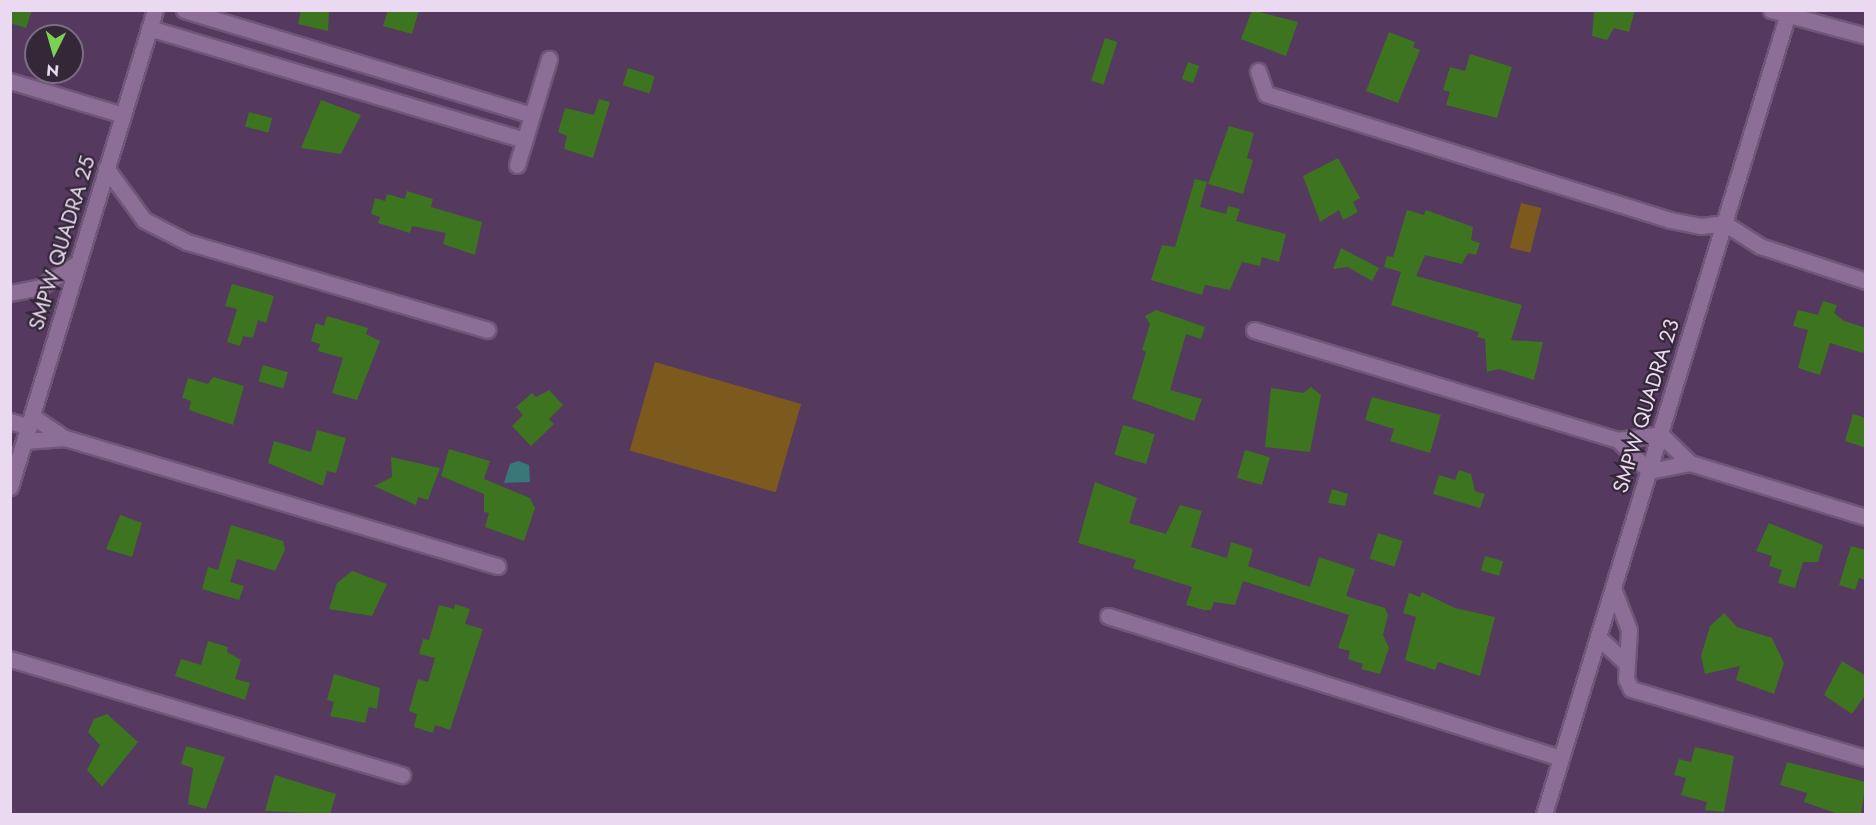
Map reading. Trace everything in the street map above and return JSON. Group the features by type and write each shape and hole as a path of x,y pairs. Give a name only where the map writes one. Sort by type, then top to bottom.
{"street":[{"name":"SMPW QUADRA 25","path":"10,487 155,10"},
{"path":"184,10 532,114"},
{"path":"1771,10 1789,11 1866,36"},
{"name":"SMPW QUADRA 23","path":"1544,814 1789,11"},
{"path":"220,49 228,24"},
{"path":"149,28 525,140"},
{"path":"517,165 549,59"},
{"path":"376,95 384,70"},
{"path":"1258,71 1266,94 1670,220 1701,226 1724,223 1760,246 1866,280"},
{"path":"10,81 123,116"},
{"path":"106,168 144,220 187,242 487,330"},
{"path":"10,293 29,292 78,263"},
{"path":"1254,330 1618,440 1660,434 1690,463 1866,517"},
{"path":"10,421 496,566"},
{"path":"28,428 65,438"},
{"path":"1618,440 1649,471 1690,463"},
{"path":"1613,588 1629,630 1626,679 1635,691 1866,758"},
{"path":"1108,615 1561,758"},
{"path":"1598,637 1626,663"},
{"path":"10,659 402,775"}],"shaded area":[{"path":"1521,203 1541,208 1530,253 1510,248"},
{"path":"655,362 801,404 776,492 630,450"},
{"path":"518,461 529,465 530,482 504,483 510,464"}],"building":[{"path":"10,10 32,10 24,27 10,23"},
{"path":"301,10 329,10 328,31 298,24"},
{"path":"388,10 419,10 412,34 383,26"},
{"path":"1252,10 1298,22 1286,56 1241,39"},
{"path":"1594,10 1635,10 1629,32 1614,28 1607,40 1592,36"},
{"path":"1389,32 1415,42 1413,47 1420,50 1398,103 1366,91"},
{"path":"1105,38 1117,42 1103,85 1091,81"},
{"path":"1470,54 1512,67 1497,118 1446,105 1450,92 1443,90 1450,67 1465,71"},
{"path":"1188,62 1199,66 1193,83 1182,79"},
{"path":"628,68 655,76 650,93 623,85"},
{"path":"599,99 610,102 593,158 564,149 567,136 558,132 565,108 594,115"},
{"path":"321,100 361,115 341,154 301,148"},
{"path":"249,112 272,118 268,133 245,126"},
{"path":"1229,126 1254,133 1247,158 1253,160 1243,194 1208,184"},
{"path":"1338,158 1360,198 1353,202 1358,212 1343,220 1339,210 1320,222 1303,176"},
{"path":"1195,179 1207,182 1200,207 1226,214 1228,206 1240,209 1236,221 1286,234 1279,262 1262,257 1260,266 1242,262 1230,290 1205,285 1202,295 1151,280 1162,245 1175,247"},
{"path":"407,191 433,199 431,207 482,222 475,255 443,244 446,233 412,226 410,233 378,223 380,217 371,214 375,198 385,201 387,194 405,199"},
{"path":"1407,210 1424,215 1426,210 1473,227 1471,240 1480,243 1476,255 1468,253 1462,264 1425,255 1416,276 1522,305 1511,340 1543,342 1534,380 1499,369 1487,372 1485,339 1477,337 1479,332 1391,305 1401,272 1384,267 1387,256 1393,257"},
{"path":"1341,248 1379,268 1372,281 1348,267 1333,269"},
{"path":"232,284 274,296 266,323 258,320 253,338 243,336 240,346 227,342 237,309 225,306"},
{"path":"1823,301 1837,305 1834,313 1844,321 1866,328 1866,346 1863,353 1830,343 1820,375 1798,368 1808,330 1793,326 1798,310 1818,315"},
{"path":"1156,310 1205,327 1201,339 1186,334 1170,390 1202,399 1194,421 1132,399 1146,352 1142,350 1150,324 1145,316"},
{"path":"327,316 368,328 366,334 380,341 357,400 332,393 343,358 318,351 320,344 311,341 316,323 324,326"},
{"path":"263,365 288,372 283,389 258,381"},
{"path":"213,377 244,386 233,425 189,410 191,401 182,398 188,378 208,384"},
{"path":"1311,387 1321,395 1310,452 1265,447 1271,388 1303,393"},
{"path":"549,390 563,405 549,419 554,424 531,446 512,426 523,415 516,407 532,393 536,397"},
{"path":"1372,397 1441,415 1430,453 1390,441 1394,429 1365,420"},
{"path":"1853,414 1866,418 1866,448 1845,441"},
{"path":"1123,425 1155,434 1146,464 1114,455"},
{"path":"317,430 346,438 336,473 327,471 323,486 268,463 274,441 311,452"},
{"path":"449,449 490,461 484,479 530,498 535,508 524,541 485,527 489,513 484,512 484,494 441,476"},
{"path":"1245,450 1270,457 1262,485 1237,478"},
{"path":"391,457 440,468 428,500 418,497 416,505 374,486 392,477"},
{"path":"1459,470 1471,474 1475,491 1485,494 1480,508 1433,494 1439,475 1455,480"},
{"path":"1095,482 1137,498 1129,523 1166,534 1180,505 1202,511 1191,547 1227,558 1231,542 1253,549 1248,566 1310,587 1319,557 1355,569 1346,596 1385,608 1388,615 1383,635 1389,648 1380,674 1361,669 1363,664 1348,659 1350,651 1338,648 1349,615 1243,581 1235,605 1214,602 1211,610 1204,610 1186,605 1192,587 1133,568 1136,560 1078,543"},
{"path":"1332,489 1348,494 1345,506 1328,503"},
{"path":"120,515 142,523 132,557 106,549"},
{"path":"1769,523 1823,545 1818,562 1803,562 1795,588 1778,583 1782,570 1769,566 1772,556 1756,551"},
{"path":"231,525 283,541 285,550 275,571 237,559 230,582 244,586 239,600 202,589 208,567 218,570"},
{"path":"1378,533 1403,541 1394,567 1370,559"},
{"path":"1851,546 1866,550 1866,580 1859,578 1855,590 1839,585"},
{"path":"1485,556 1503,561 1499,576 1481,570"},
{"path":"352,571 387,584 372,616 329,609 337,583"},
{"path":"1422,592 1455,608 1495,617 1480,676 1438,662 1435,670 1405,660 1416,617 1403,613 1409,593 1420,597"},
{"path":"455,604 470,609 465,624 483,629 450,730 435,725 433,733 414,727 417,714 409,711 418,679 428,682 435,658 419,654 423,639 429,640 439,605 454,609"},
{"path":"1724,613 1737,627 1772,638 1784,663 1774,694 1736,680 1740,666 1705,674 1701,656 1710,626"},
{"path":"208,641 228,647 227,652 241,660 235,679 250,683 245,700 175,676 181,659 201,665"},
{"path":"1842,661 1866,676 1866,694 1852,714 1824,695"},
{"path":"334,674 380,688 377,709 369,707 365,723 330,716 334,702 327,700"},
{"path":"107,714 138,742 102,787 87,770 100,745 88,732 94,719"},
{"path":"186,746 225,757 206,809 188,804 193,768 181,764"},
{"path":"1695,747 1734,756 1724,812 1705,810 1707,802 1681,795 1686,778 1674,775 1679,759 1691,762"},
{"path":"1787,762 1866,782 1861,814 1838,814 1804,802 1807,793 1780,785"},
{"path":"275,775 336,794 330,814 265,811"}]}
